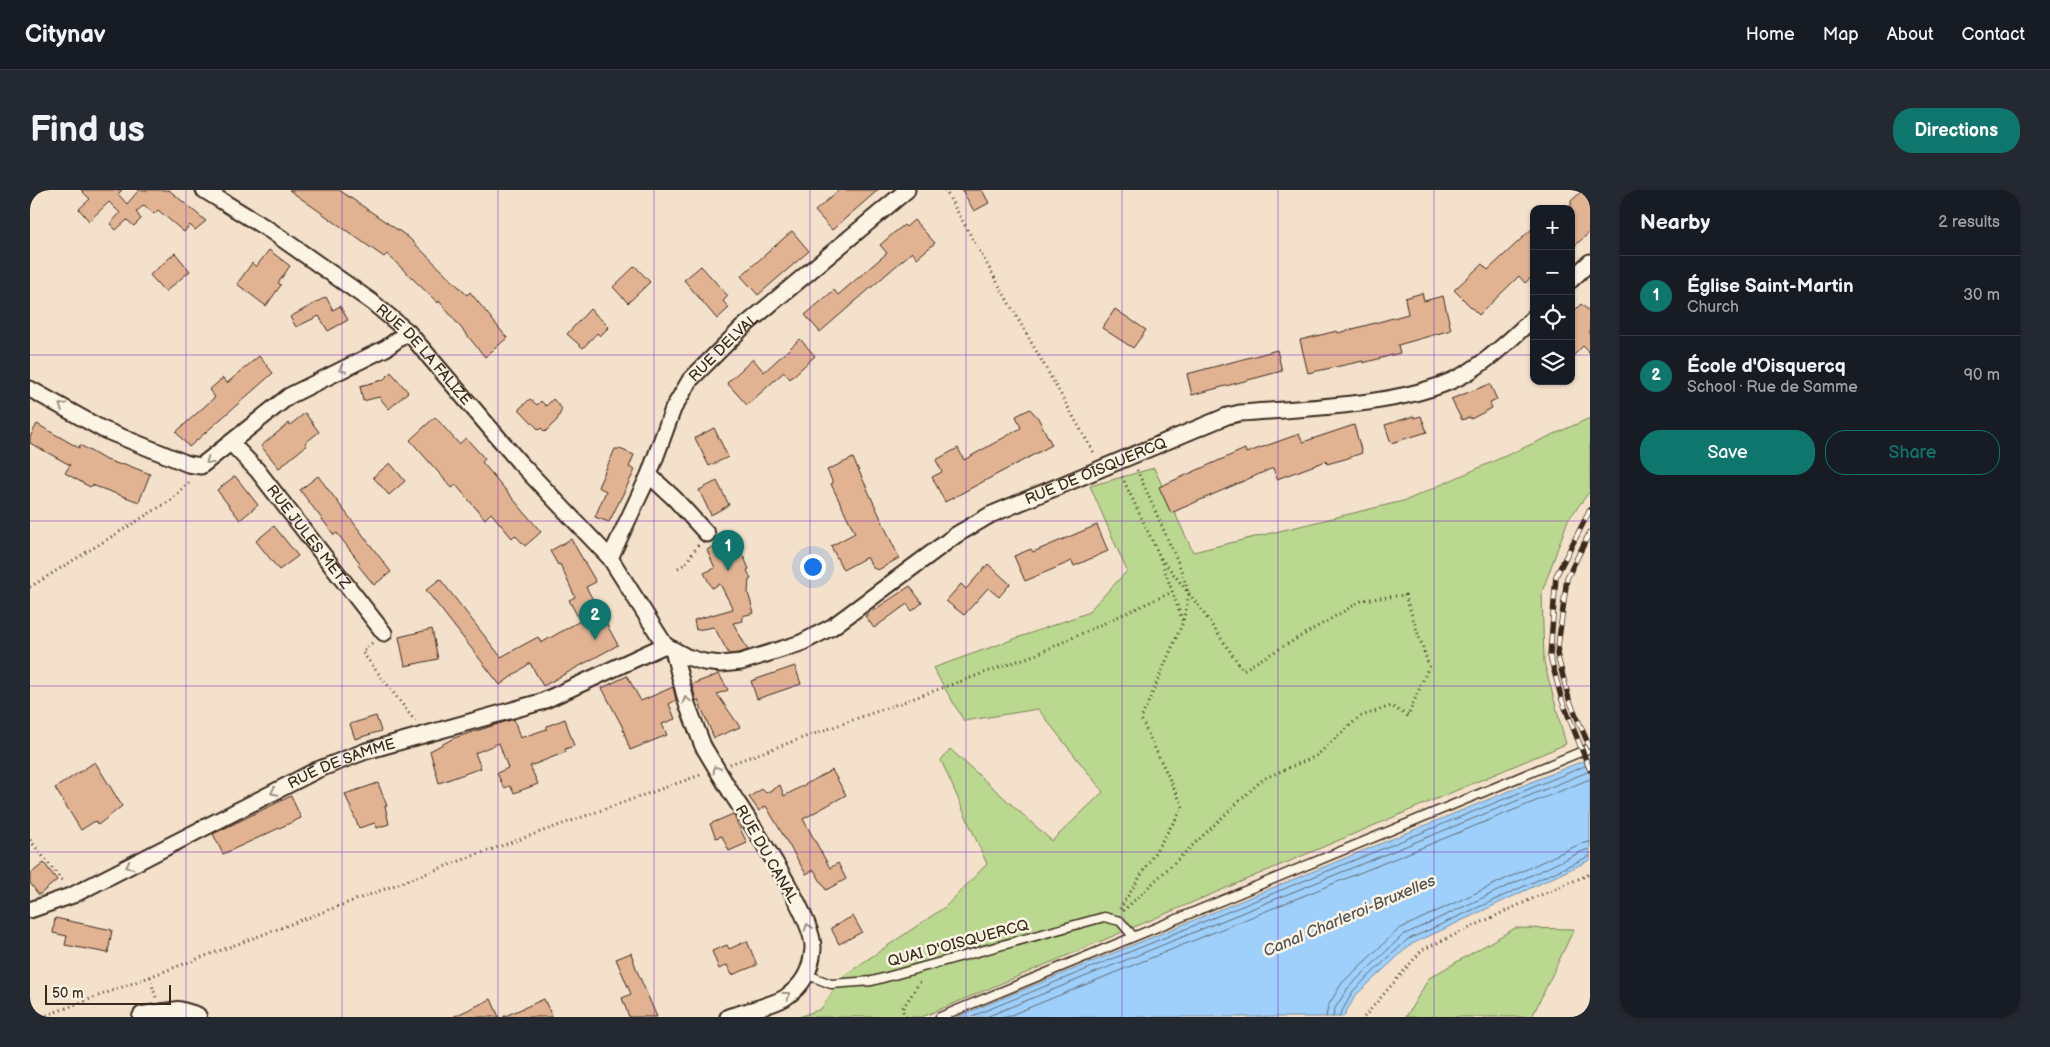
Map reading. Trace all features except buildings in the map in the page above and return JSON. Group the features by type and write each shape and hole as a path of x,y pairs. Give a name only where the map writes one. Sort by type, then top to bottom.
{"street":[{"name":"RUE DE LA FALIZE","path":"204,190 271,231 372,302 408,332 519,462 610,558 669,648"},
{"name":"RUE DELVAL","path":"610,558 648,475 673,409 690,380 742,328 907,190"},
{"path":"1575,276 1590,262"},
{"name":"RUE DE OISQUERCQ","path":"669,648 687,657 721,664 768,655 801,644 832,626 956,535 990,515 1109,464 1240,412 1324,406 1385,399 1416,393 1446,383 1469,372 1494,355 1530,321"},
{"path":"30,389 102,429 188,464 201,466 289,396 386,348 408,332"},
{"name":"RUE JULES METZ","path":"231,443 257,470 384,633"},
{"path":"648,475 674,498 707,534"},
{"name":"RUE DE SAMME","path":"30,910 73,895 317,770 366,751 541,702 669,648"},
{"name":"RUE DU CANAL","path":"669,648 703,746 772,857 808,925 813,948 808,975"},
{"path":"728,1017 785,998 808,975"},
{"path":"143,1017 179,1012 196,1017"}],"lane":[{"path":"940,1017 1590,748"},
{"name":"QUAI D'OISQUERCQ","path":"808,975 831,984 872,981 1104,917 1114,918"},
{"path":"1114,918 1120,921 1133,936"}],"path":[{"path":"945,190 1109,464 1160,557 1189,594 1242,670 1363,600 1405,595 1429,666 1408,716 1391,706 1359,717 1316,756 1263,779 1114,918"},
{"path":"1114,918 1183,807 1141,719 1183,622 1189,594 1180,567 1131,455"},
{"path":"30,587 170,500 195,476 201,466"},
{"path":"678,568 685,564 707,534"},
{"path":"1160,557 1183,622"},
{"path":"727,765 1037,654 1172,592"},
{"path":"384,633 362,652 424,734"},
{"path":"42,1017 464,859 708,772"},
{"path":"30,840 73,895"},
{"path":"1364,1017 1422,950 1590,874"},
{"path":"905,1017 902,1009 932,964"}],"green space":[{"path":"1590,418 1590,491 1568,520 1542,592 1544,662 1566,744 922,1017 799,1017 821,1009 843,976 945,907 987,864 941,760 950,749 1052,841 1103,792 1038,709 964,721 933,668 1087,613 1127,571 1090,486 1154,468 1193,552 1407,500"},
{"path":"1515,928 1574,929 1532,1017 1406,1017 1429,978"}],"water":[{"name":"Canal Charleroi-Bruxelles","path":"1590,758 1590,860 1410,945 1356,995 1343,1017 957,1017"}],"railway":[{"path":"1590,510 1556,576 1550,656 1562,700 1590,770"},
{"path":"1590,532 1567,578 1557,654 1569,699 1590,748"}],"place":[{"name":"Église Saint-Martin","path":"728,571"},
{"name":"École d'Oisquercq","path":"595,640"}]}
